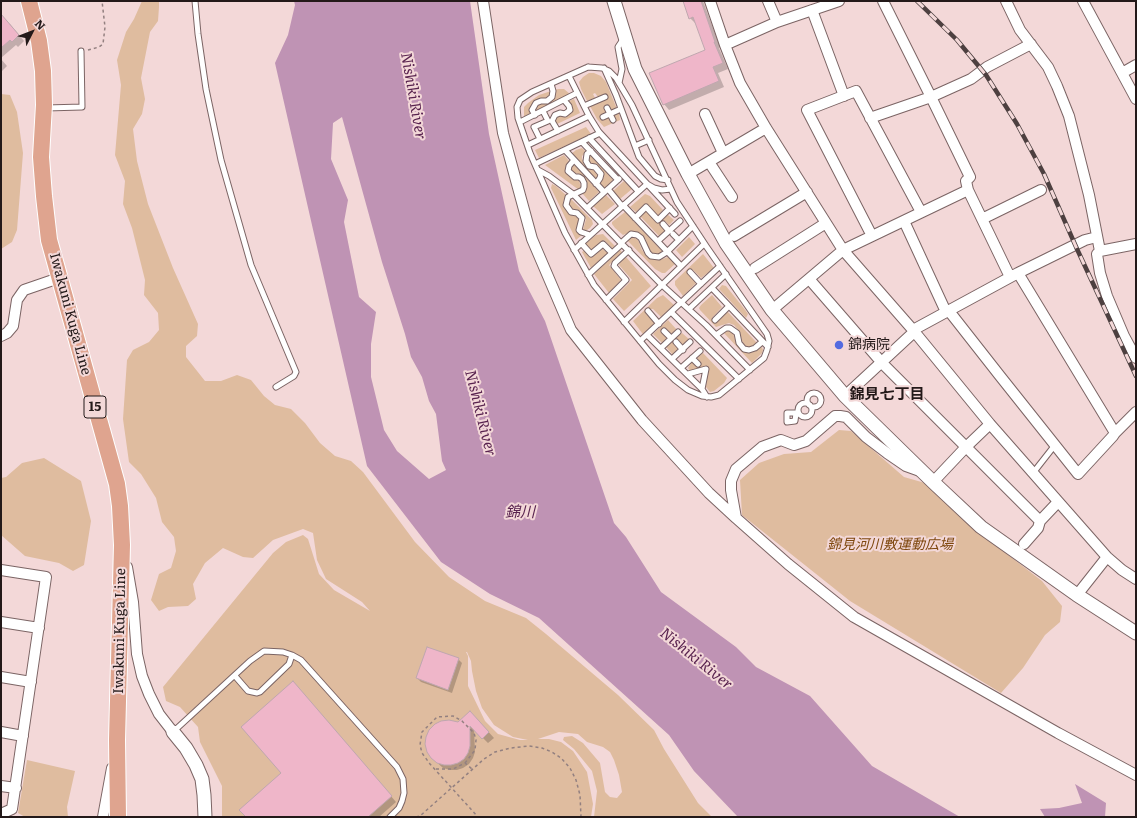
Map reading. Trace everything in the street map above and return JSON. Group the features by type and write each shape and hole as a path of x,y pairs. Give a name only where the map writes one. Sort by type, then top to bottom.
{"main road":[{"name":"Iwakuni Kuga Line","path":"29,1 39,41 43,71 44,108 41,157 49,240 117,484 120,506 122,545 117,740 118,817"}],"street":[{"path":"483,1 503,133 532,239 571,330 642,420 709,493 788,564 854,617 1058,733 1136,775"},
{"path":"614,1 635,69 688,174 726,243 772,310 845,396 933,482 982,527 1021,548 1077,595 1136,633"},
{"path":"710,1 740,83 766,128 843,250 914,331 990,424 1058,502 1107,557 1122,570 1136,579"},
{"path":"768,1 777,22"},
{"path":"725,45 777,22 839,1"},
{"path":"883,1 970,177 966,181 968,190 982,219 1014,275 1115,433"},
{"path":"1006,1 1020,30 1048,67 1069,116 1089,194 1100,251 1097,254 1100,273 1107,296 1124,336 1136,358"},
{"path":"1083,1 1136,99"},
{"path":"812,10 844,96"},
{"path":"870,118 931,97 971,79 987,67 1031,44"},
{"path":"1122,73 1136,65"},
{"path":"872,236 807,110 856,91 921,212"},
{"path":"705,114 724,153"},
{"path":"688,174 766,128"},
{"path":"709,162 732,197"},
{"path":"772,310 810,280 843,250 968,190"},
{"path":"982,219 1041,190"},
{"path":"734,236 806,192"},
{"path":"904,221 947,311 1078,474 1136,412"},
{"path":"755,268 826,223"},
{"path":"845,396 882,363 914,331 947,311 1014,275 1085,240 1097,237"},
{"path":"1100,251 1136,244"},
{"path":"1,336 7,333 13,326 16,300 24,290 59,278"},
{"path":"810,280 882,363 1040,521"},
{"path":"736,518 731,490 731,480 736,469 762,447 781,440 794,445 806,441 835,416 846,417 866,437 906,466 923,472"},
{"path":"933,482 990,424"},
{"path":"1021,548 1038,528 1040,521 1058,502"},
{"path":"122,545 133,602 137,654 142,676 149,694 160,714 193,759 202,779 204,794 204,817"},
{"path":"1077,595 1107,557"},
{"path":"1,570 46,576 16,788 12,809 1,814"},
{"path":"1,622 39,628"},
{"path":"1,677 31,682"},
{"path":"1,732 23,736"},
{"path":"103,817 117,740"},
{"path":"1,786 16,788"}],"lane":[{"path":"195,1 206,88 221,160 251,266 296,372 294,376 276,387"},
{"path":"619,83 622,69 618,47 621,40 625,37"},
{"path":"44,108 82,107 81,52"},
{"path":"588,67 604,68 616,78 619,83 632,104 677,202 704,244 767,334 768,347 764,358 719,395 711,397 702,396 688,390 675,380 659,364 606,300 588,275 565,233 535,164 520,122 517,107 520,100 532,92 588,67"},
{"path":"604,68 640,157 655,176 668,180"},
{"path":"569,76 589,116 600,133 675,214"},
{"path":"535,115 532,110 533,106 541,101 547,101 552,97 553,91 550,84"},
{"path":"520,122 577,93"},
{"path":"584,106 596,97 605,97"},
{"path":"558,131 552,121 555,115 560,113 565,114 570,110 570,106 564,100"},
{"path":"607,108 613,120"},
{"path":"603,117 621,109"},
{"path":"540,139 534,127 548,121 543,110"},
{"path":"528,145 589,116"},
{"path":"535,164 600,133"},
{"path":"589,138 638,191"},
{"path":"635,146 649,140"},
{"path":"582,142 618,180"},
{"path":"565,150 596,184 622,205 682,266"},
{"path":"590,151 587,154 586,161 589,166 595,167 601,174 596,184"},
{"path":"574,160 569,166 568,171 575,177 582,179 584,187 580,192 568,197 566,205 571,212 577,213 582,218 579,230 590,235"},
{"path":"538,170 549,176 573,194 750,370"},
{"path":"587,208 624,175"},
{"path":"647,184 662,190 672,189"},
{"path":"574,250 647,184"},
{"path":"635,218 646,207 658,220 670,208"},
{"path":"658,242 671,232 680,221"},
{"path":"663,224 679,240"},
{"path":"588,275 631,234 637,235 641,238 645,249 652,256 659,256 668,252 693,226"},
{"path":"581,243 591,254 603,244 612,253"},
{"path":"624,322 704,244"},
{"path":"606,300 626,280 614,266 615,263 629,250"},
{"path":"640,341 720,266"},
{"path":"690,272 701,284"},
{"path":"689,309 726,274"},
{"path":"712,288 768,347"},
{"path":"714,320 729,306"},
{"path":"648,311 659,324"},
{"path":"671,312 739,379"},
{"path":"716,335 726,328 730,328 737,333 739,343 744,348 749,350 756,348 762,342"},
{"path":"664,331 683,350"},
{"path":"661,348 674,340 678,332"},
{"path":"647,335 688,374 702,389 707,397"},
{"path":"672,359 690,342"},
{"path":"681,368 700,351"},
{"path":"692,358 698,364"},
{"path":"688,374 706,369 702,389"},
{"path":"810,405 806,403 799,403 800,413 805,416 809,415 812,411 810,405 808,400 808,394 816,394 819,396 821,400 818,406 814,407 810,405"},
{"path":"1033,473 1055,445"},
{"path":"173,732 250,661 264,651 283,652 292,655 301,660 397,767 403,779 403,797 399,808 390,817"},
{"path":"235,676 248,691 256,693 260,692 288,664 292,655"}],"path":[{"path":"81,52 100,47 103,44 105,27 102,1"},
{"path":"435,769 453,769 465,763 475,750 476,740 474,733 462,720 453,716 437,717 422,732 420,745 422,753 435,769 478,817"},
{"path":"416,817 420,816 484,759 496,752 511,748 529,746 542,748 552,752 561,758 570,768 576,780 580,795 581,817"},
{"path":"465,763 472,769"}],"green space":[{"path":"142,1 159,1 158,21 150,32 141,78 145,99 142,114 133,129 137,161 148,204 173,268 198,324 197,336 186,346 186,357 205,381 221,381 237,375 251,380 264,396 275,405 291,409 305,423 320,443 335,456 351,461 363,472 415,542 449,577 485,601 526,618 618,695 654,730 664,749 698,803 712,817 594,817 597,791 592,771 574,749 563,740 564,737 572,736 583,743 600,763 605,792 610,797 617,798 622,792 619,775 614,760 610,752 603,747 587,742 578,734 559,732 538,739 549,739 561,742 573,751 587,772 593,804 591,817 222,817 222,786 200,742 198,727 180,707 166,701 163,687 273,553 286,542 303,535 308,539 319,574 334,590 370,611 362,602 326,579 317,560 313,533 303,529 273,540 253,558 243,557 223,548 205,563 193,584 196,599 188,606 168,607 159,611 151,600 159,574 171,568 176,551 174,537 162,522 156,498 141,474 129,462 123,419 127,360 133,350 149,342 159,330 158,313 144,295 145,280 132,228 123,204 125,181 115,155 121,85 117,60 126,32","holes":["467,652 471,661 476,691 482,708 494,725 513,737 528,740 520,740 498,734 485,721 468,686"]},
{"path":"589,73 594,73 601,76 606,82 617,109 601,116 602,119 619,113 620,120 604,127 597,119 590,106 607,98 606,94 598,97 595,93 593,94 595,98 587,101 579,82"},
{"path":"564,89 570,94 535,112 534,107 536,104 547,102 553,90"},
{"path":"551,91 549,99 540,100 532,112 524,117 524,107 528,103 539,95"},
{"path":"1,94 10,95 17,112 23,153 17,230 12,242 1,249"},
{"path":"574,99 580,113 555,125 555,117 569,113 567,102"},
{"path":"586,127 591,134 539,158 535,150"},
{"path":"582,148 586,152 582,156 582,159 597,174 596,180 571,154"},
{"path":"564,155 569,161 565,168 566,173 571,178 579,181 581,187 579,190 545,165"},
{"path":"590,155 613,180 604,189 600,184 604,174 597,166 590,163 588,160"},
{"path":"574,164 599,192 589,201 582,193 587,184 581,175 572,172 571,169"},
{"path":"624,181 632,189 620,199 613,191"},
{"path":"552,184 567,196 564,199 563,204 569,214 576,216 580,221 578,231 582,235 576,240 551,188"},
{"path":"645,194 650,196 663,210 657,217 645,204 636,212 630,207"},
{"path":"606,195 615,204 602,214 593,206"},
{"path":"571,199 592,220 593,224 584,232 583,230 586,219 580,212 572,210 569,205 569,201"},
{"path":"646,211 657,223 667,214 674,220 669,225 665,221 661,224 666,230 659,236 640,216"},
{"path":"625,212 662,251 659,254 651,253 648,249 646,240 641,234 633,231 623,235 615,228 612,222"},
{"path":"603,234 615,246 612,248 604,240 590,252 584,245 596,235"},
{"path":"689,237 695,244 682,257 676,250"},
{"path":"629,238 635,238 638,240 642,250 650,259 660,260 668,257 675,264 665,273 662,273 655,269 627,240"},
{"path":"601,248 608,253 591,268 582,252 585,250 591,257"},
{"path":"620,250 622,252 609,265 621,280 609,293 594,274"},
{"path":"703,254 714,268 701,278 693,270 688,274 696,283 683,296 675,285 675,281"},
{"path":"626,257 651,286 624,311 613,299 632,280 619,265"},
{"path":"722,285 726,286 746,311 748,314 746,318 719,289"},
{"path":"663,295 674,305 661,317 653,309 651,309 646,314 655,323 643,334 633,321 657,298"},
{"path":"712,295 722,307 712,318 716,322 727,311 757,343 751,347 746,347 742,341 740,332 734,325 729,323 716,327 700,310 699,308 701,305"},
{"path":"668,320 677,330 671,334 665,328 662,332 667,338 662,343 653,334"},
{"path":"731,331 733,333 737,345 746,353 753,352 762,347 762,353 752,363 724,333"},
{"path":"682,333 690,340 684,346 678,340 673,343 679,350 673,355 666,347"},
{"path":"703,353 727,378 724,383 714,391 710,392 706,387 707,366 690,371 688,368 692,362 697,367 701,363 697,358"},
{"name":"錦見河川敷運動広場","path":"839,430 851,431 904,477 925,483 981,534 1042,581 1062,606 1060,622 1045,635 1023,668 1001,693 850,601 742,515 740,480 759,463 784,454 811,452"},
{"path":"44,458 81,481 91,521 84,565 73,571 59,563 25,556 1,535 1,478 6,477 22,463"},
{"path":"27,760 75,771 67,807 68,817 25,817 18,813"}],"water":[{"name":"錦川","path":"294,1 470,1 489,134 519,271 545,321 614,523 626,537 661,592 736,647 756,667 810,696 872,766 960,817 738,817 694,771 669,735 539,618 490,594 441,562 367,466 275,63 288,35 295,5","holes":["342,117 382,262 411,357 422,377 429,401 436,414 442,461 446,470 429,479 397,451 384,430 371,377 371,344 376,312 359,297 344,222 348,200 331,159 333,123"]},
{"path":"1075,784 1106,803 1105,817 1045,817 1040,809 1059,808 1082,803"}],"building":[{"path":"683,1 701,1 714,42 723,63 713,67 719,81 663,105 649,73 705,50 693,17 689,19"},
{"path":"1,14 19,35 12,42 10,40 1,48"},
{"path":"427,647 459,658 448,690 416,678"},
{"path":"293,681 392,796 368,817 246,817 239,810 281,773 241,727"},
{"path":"470,711 489,732 482,739 470,726 470,746 464,759 451,765 437,763 427,752 425,744 429,730 441,721 449,720 458,722"}],"railway":[{"path":"917,1 957,40 986,75 1017,124 1044,174 1136,376"}],"place":[{"name":"錦病院","path":"839,345"}],"district":[{"name":"錦見七丁目","path":"887,395"}],"water label":[{"name":"Nishiki River","path":"413,96"},
{"name":"Nishiki River","path":"480,413"},
{"name":"Nishiki River","path":"696,659"}]}
